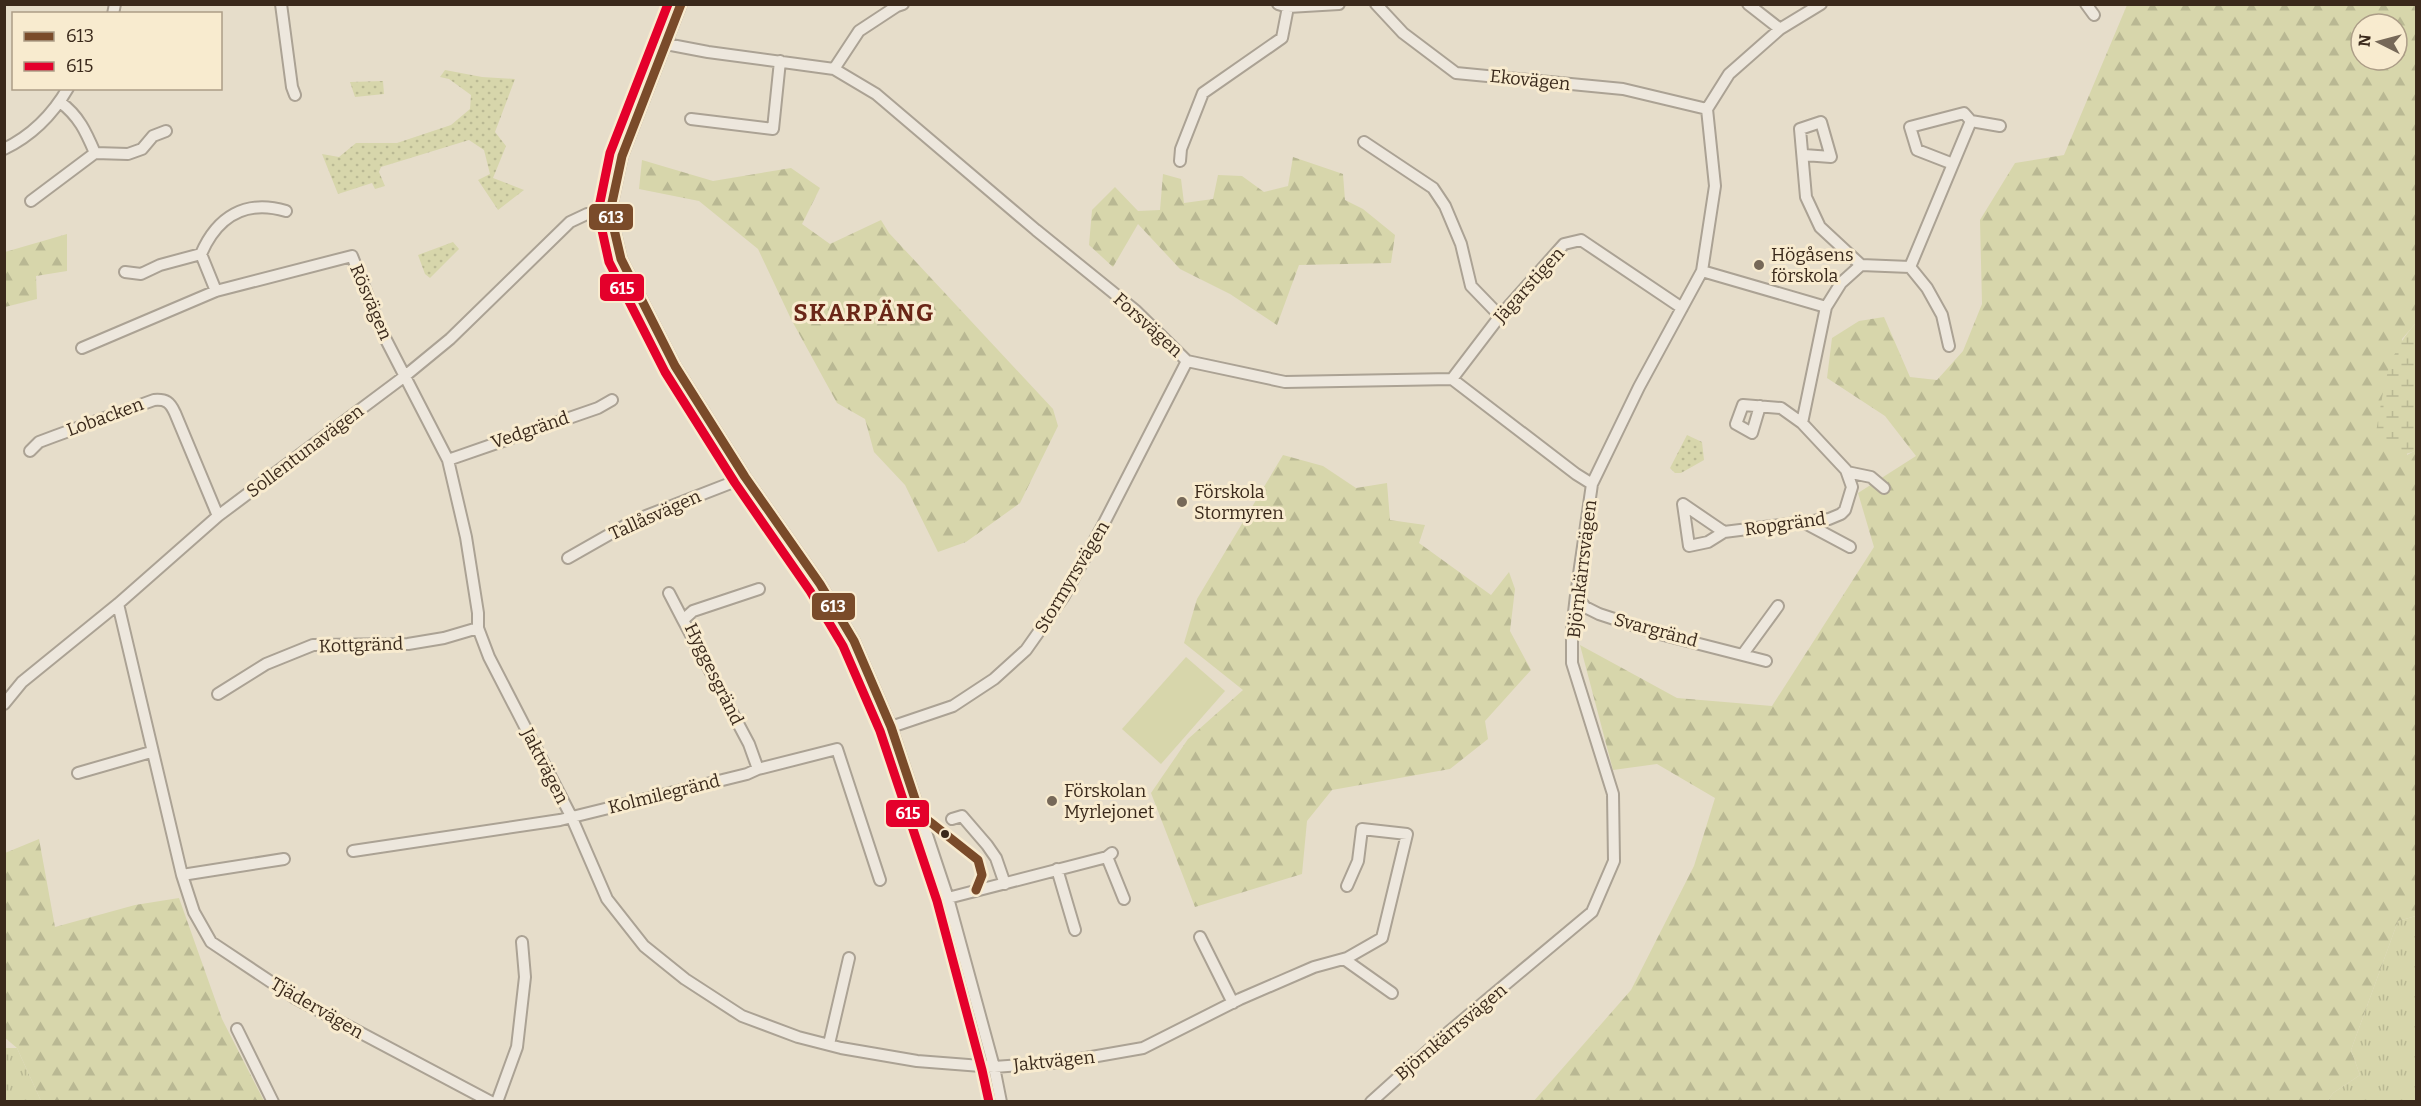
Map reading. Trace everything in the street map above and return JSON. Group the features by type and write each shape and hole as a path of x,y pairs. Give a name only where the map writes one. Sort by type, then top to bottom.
{"street":[{"path":"281,4 295,95"},
{"path":"681,4 622,156 610,212 621,259 675,366 744,475 820,585 854,641 891,727 948,898 994,1067 1001,1101"},
{"path":"834,69 859,32 903,4"},
{"path":"1180,161 1180,149 1203,93 1282,38 1283,6 1339,4"},
{"name":"Ekovägen","path":"1376,4 1403,33 1456,73 1623,89 1707,109"},
{"path":"1748,4 1780,29"},
{"path":"1707,109 1729,74 1780,29 1821,4"},
{"path":"2086,4 2094,15"},
{"name":"Forsvägen","path":"666,44 834,69 876,94 1136,312 1187,361 1285,382 1452,379"},
{"path":"691,119 773,129 780,61"},
{"path":"4,149 24,140 60,102 67,90"},
{"path":"60,102 74,112 83,125 94,153"},
{"name":"Björnkärrsvägen","path":"1371,1101 1592,912 1614,861 1613,794 1572,663 1572,630 1576,595 1592,484 1640,387 1702,271 1715,186 1707,109"},
{"path":"1953,164 1917,150 1910,127 1964,112 1971,121 2000,126"},
{"path":"1910,267 1971,121"},
{"path":"31,201 94,153 128,154 142,149 153,136 166,131"},
{"path":"1364,142 1433,188 1445,206 1461,244 1471,286 1500,316"},
{"path":"1804,156 1806,197 1820,227 1861,265 1910,267 1927,288 1942,315 1949,346"},
{"path":"216,291 201,254 209,236 226,217 255,208 271,207 286,211"},
{"name":"Sollentunavägen","path":"4,704 22,682 118,604 218,516 405,376 450,339 570,222 587,214 610,212"},
{"name":"Jägarstigen","path":"1452,379 1500,316 1564,244 1581,240 1682,308"},
{"path":"125,272 141,274 160,265 201,254"},
{"name":"Rösvägen","path":"82,348 216,291 352,256 382,332 405,376"},
{"path":"1802,423 1826,307 1841,283 1861,265"},
{"path":"1702,271 1826,307"},
{"name":"Stormyrsvägen","path":"891,727 953,706 994,679 1026,650 1064,596 1187,361"},
{"name":"Jaktvägen","path":"405,376 448,460 466,537 478,628 489,657 571,816 607,899 644,946 685,979 742,1016 798,1037 917,1061 994,1067 1062,1062 1143,1048 1233,1003 1314,967 1344,959 1382,938 1407,834 1362,829 1358,861 1347,886"},
{"path":"1452,379 1592,484"},
{"name":"Lobacken","path":"30,451 39,442 154,400 163,399 170,403 175,413 218,516"},
{"name":"Vedgränd","path":"448,460 598,408 612,400"},
{"path":"1760,406 1781,408 1802,423 1847,472 1871,477 1884,488"},
{"name":"Ropgränd","path":"1724,532 1805,523 1841,514 1845,510 1852,487 1847,472"},
{"name":"Tallåsvägen","path":"568,558 633,521 736,481 744,475"},
{"path":"1805,523 1850,547"},
{"name":"Hyggesgränd","path":"758,769 749,744 683,620 693,611 759,589"},
{"path":"669,593 683,620"},
{"name":"Svargränd","path":"1576,595 1586,607 1619,621 1766,661"},
{"name":"Tjädervägen","path":"118,604 182,875 194,912 211,942 295,998 490,1101"},
{"path":"1743,654 1778,606"},
{"name":"Kottgränd","path":"218,694 266,664 313,645 408,644 444,638 478,628"},
{"name":"Kolmilegränd","path":"353,852 560,820 747,774 758,769 837,749 880,880"},
{"path":"78,773 152,752"},
{"path":"952,819 962,816 987,844 996,858 1005,884"},
{"path":"948,898 1110,854 1124,899"},
{"path":"182,875 284,859"},
{"path":"1057,869 1075,930"},
{"path":"1200,937 1233,1003"},
{"path":"497,1101 517,1047 525,977 522,942"},
{"path":"829,1044 849,958"},
{"path":"1344,959 1392,993"},
{"path":"237,1029 273,1101"}],"green space":[{"path":"2127,5 2416,5 2416,323 2402,339 2407,455 2416,450 2416,916 2398,921 2351,1050 2360,1075 2333,1093 2327,1102 1533,1102 1631,990 1694,866 1715,798 1657,764 1613,770 1580,645 1677,698 1772,706 1874,547 1858,493 1916,456 1885,416 1827,378 1832,338 1859,321 1884,317 1910,377 1937,380 1963,351 1982,304 1980,220 2015,163 2064,155"},
{"path":"445,70 482,77 515,79 495,132 506,146 493,178 524,190 498,210 478,180 490,174 484,150 469,140 381,167 379,172 385,186 375,189 372,183 338,194 322,154 339,157 356,143 397,143 451,125 470,109 471,95 449,79 440,77"},
{"path":"383,81 384,94 355,97 350,82"},
{"path":"1293,157 1343,174 1345,200 1363,209 1395,235 1391,263 1299,265 1277,325 1230,294 1180,269 1138,224 1113,267 1089,245 1092,210 1115,187 1138,211 1160,210 1163,174 1181,179 1184,203 1213,199 1218,175 1242,176 1264,192 1288,186"},
{"path":"642,160 713,181 791,168 820,188 802,224 830,244 881,220 889,233 1053,409 1058,426 1020,503 966,542 938,552 905,485 874,452 865,419 837,403 791,319 758,249 699,201 639,189"},
{"path":"67,234 67,271 36,276 37,299 5,307 5,252"},
{"path":"453,242 459,249 430,278 425,274 418,255"},
{"path":"2416,323 2416,450 2404,454 2394,450 2376,432 2387,374 2398,348"},
{"path":"1687,435 1702,442 1704,460 1681,473 1675,473 1670,468"},
{"path":"1283,455 1323,466 1356,488 1387,483 1390,520 1425,525 1419,543 1491,595 1509,572 1515,589 1510,631 1531,670 1485,721 1488,739 1450,769 1332,790 1307,821 1302,874 1195,907 1151,793 1188,739 1243,690 1184,643 1197,599"},
{"path":"1186,657 1225,691 1161,764 1122,729"},
{"path":"39,839 55,927 135,905 179,898 222,1019 264,1101 41,1101 17,1048 4,1037 5,853"},
{"path":"2416,916 2416,1101 2327,1102 2333,1093 2360,1075 2351,1050 2398,921"},
{"path":"5,1048 17,1048 41,1101 5,1102"}],"transit line":[{"name":"615","path":"668,4 610,153 598,212 609,262 665,372 735,483 810,591 843,646 880,731 937,901 989,1102"},
{"name":"613","path":"681,4 622,156 610,212 621,259 675,366 745,477 820,584 854,641 891,727 920,814"},
{"name":"613","path":"920,814 978,860 982,875 976,890"}],"place":[{"name":"Högåsens förskola","path":"1759,265"},
{"name":"Förskola Stormyren","path":"1182,502"},
{"name":"Förskolan Myrlejonet","path":"1052,801"}],"district":[{"name":"SKARPÄNG","path":"864,313"}]}
